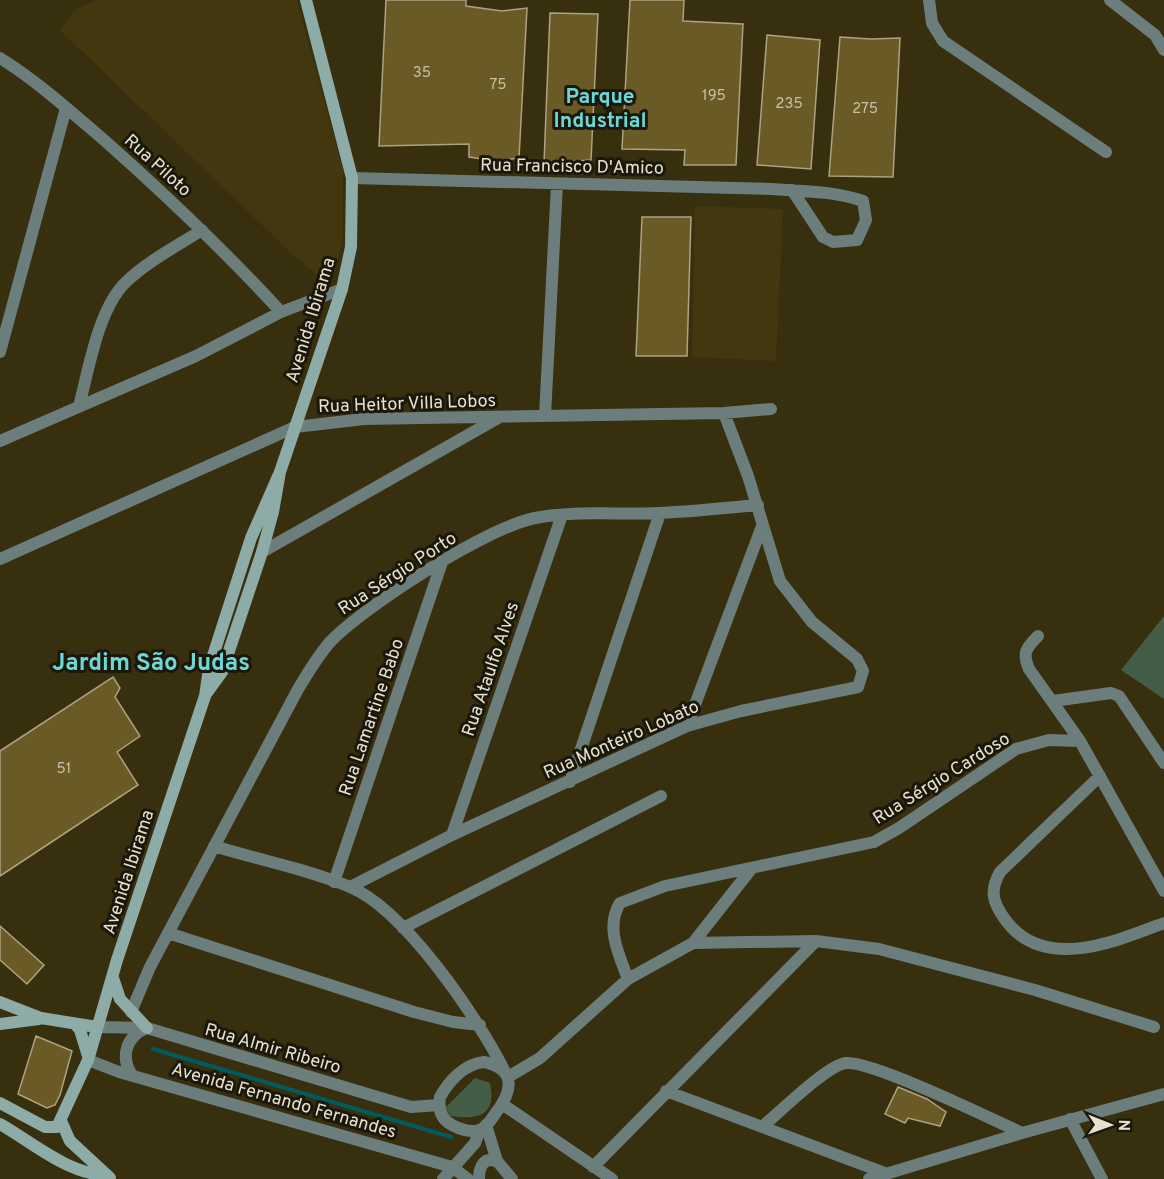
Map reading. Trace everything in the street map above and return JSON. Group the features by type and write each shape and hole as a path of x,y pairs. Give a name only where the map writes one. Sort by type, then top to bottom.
{"main road":[{"name":"Avenida Ibirama","path":"61,1121 88,1060 112,976 205,696 209,668 248,547 280,472 342,289 351,247 352,178 306,0"},
{"name":"Avenida Ibirama","path":"205,696 222,672 262,552 280,472"},
{"path":"112,976 120,999 147,1028"},
{"path":"0,1002 41,1018 97,1027"},
{"path":"0,1024 41,1018"},
{"path":"75,1024 84,1040 88,1060"},
{"path":"0,1103 45,1127 57,1127 61,1121"},
{"path":"61,1121 70,1141 110,1177"},
{"path":"0,1124 63,1162 95,1175 110,1177"}],"street":[{"path":"929,0 932,22 943,41 1106,152"},
{"path":"1110,0 1155,35 1164,50"},
{"name":"Rua Piloto","path":"0,58 66,108 202,230 281,312"},
{"path":"0,352 66,108"},
{"name":"Rua Francisco D'Amico","path":"352,178 792,190 848,196 862,201 866,220 857,240 833,242 823,237 792,190"},
{"path":"545,416 557,184"},
{"path":"79,406 105,316 124,283 145,266 202,230"},
{"path":"0,441 196,356 281,312 342,289"},
{"name":"Rua Heitor Villa Lobos","path":"0,559 295,427 364,419 724,413 771,409"},
{"name":"Rua Monteiro Lobato","path":"351,887 452,835 687,726 741,711 853,691 862,681 863,671 857,659 812,622 780,580 762,526 758,505 724,413"},
{"path":"262,552 498,418"},
{"name":"Rua Sérgio Porto","path":"131,1012 168,933 318,657 358,617 442,562 508,526 537,518 562,515 660,513 758,505"},
{"path":"570,782 660,513"},
{"name":"Rua Ataulfo Alves","path":"452,835 562,515"},
{"path":"687,726 762,526"},
{"name":"Rua Lamartine Babo","path":"334,882 442,562"},
{"path":"1038,636 1025,648 1024,657 1029,669 1080,741 1164,891"},
{"path":"1053,701 1094,694 1111,693 1119,696 1164,763"},
{"name":"Rua Sérgio Cardoso","path":"628,979 613,930 613,920 620,903 664,886 874,842 899,828 1017,749 1049,740 1080,741"},
{"path":"1100,776 1000,872 993,884 995,903 1007,922 1023,938 1057,949 1098,946 1164,923"},
{"path":"403,928 661,796"},
{"path":"214,846 351,887 378,903 403,928 480,1025 506,1073 507,1095 474,1143 443,1179"},
{"path":"506,1073 540,1058 628,979 693,943 752,868"},
{"path":"168,933 414,1012 453,1022 480,1025"},
{"path":"693,943 816,941 879,949 970,972 1154,1027"},
{"path":"593,1167 816,941"},
{"name":"Rua Almir Ribeiro","path":"97,1027 147,1028 411,1107 439,1105"},
{"path":"132,1075 126,1063 126,1048 133,1035 147,1028"},
{"path":"483,1128 470,1131 451,1125 444,1119 439,1105 440,1097 449,1083 477,1063 486,1053 489,1042"},
{"name":"Avenida Fernando Fernandes","path":"88,1060 132,1075 455,1163 468,1179"},
{"path":"477,1063 493,1064 506,1073"},
{"path":"762,1127 828,1071 846,1063 879,1070 1022,1133"},
{"path":"666,1091 885,1173"},
{"path":"869,1179 1070,1119 1164,1094"},
{"path":"502,1104 612,1179"},
{"path":"1070,1119 1102,1179"},
{"path":"483,1128 498,1162 512,1179"},
{"path":"479,1179 479,1170 483,1162 488,1160 498,1162"}],"shaded area":[{"path":"96,0 297,0 343,170 343,234 336,271 332,275 316,274 292,254 60,30 75,10"},
{"path":"695,206 783,209 776,361 692,357"}],"green space":[{"path":"1164,616 1164,699 1121,670"},
{"path":"475,1078 490,1083 491,1103 488,1109 477,1116 451,1116 445,1108"}],"building":[{"path":"386,0 466,0 466,6 502,11 527,8 519,158 497,161 469,157 469,144 379,146"},
{"path":"630,0 684,0 683,21 743,24 736,165 684,165 685,150 622,149"},
{"path":"550,13 598,14 591,160 544,163"},
{"path":"767,35 820,40 811,169 757,165"},
{"path":"840,37 900,38 893,177 829,176"},
{"path":"642,217 691,217 687,356 636,356"},
{"path":"113,677 120,688 115,697 140,736 117,752 138,785 0,876 0,751"},
{"path":"0,926 44,965 27,984 0,960"},
{"path":"36,1036 72,1051 60,1095 55,1105 47,1108 18,1094"},
{"path":"898,1087 927,1099 946,1112 940,1126 908,1118 905,1123 885,1114"}],"waterway":[{"path":"153,1049 451,1137"}],"district":[{"name":"Parque Industrial","path":"600,108"},
{"name":"Jardim São Judas","path":"151,662"}]}
